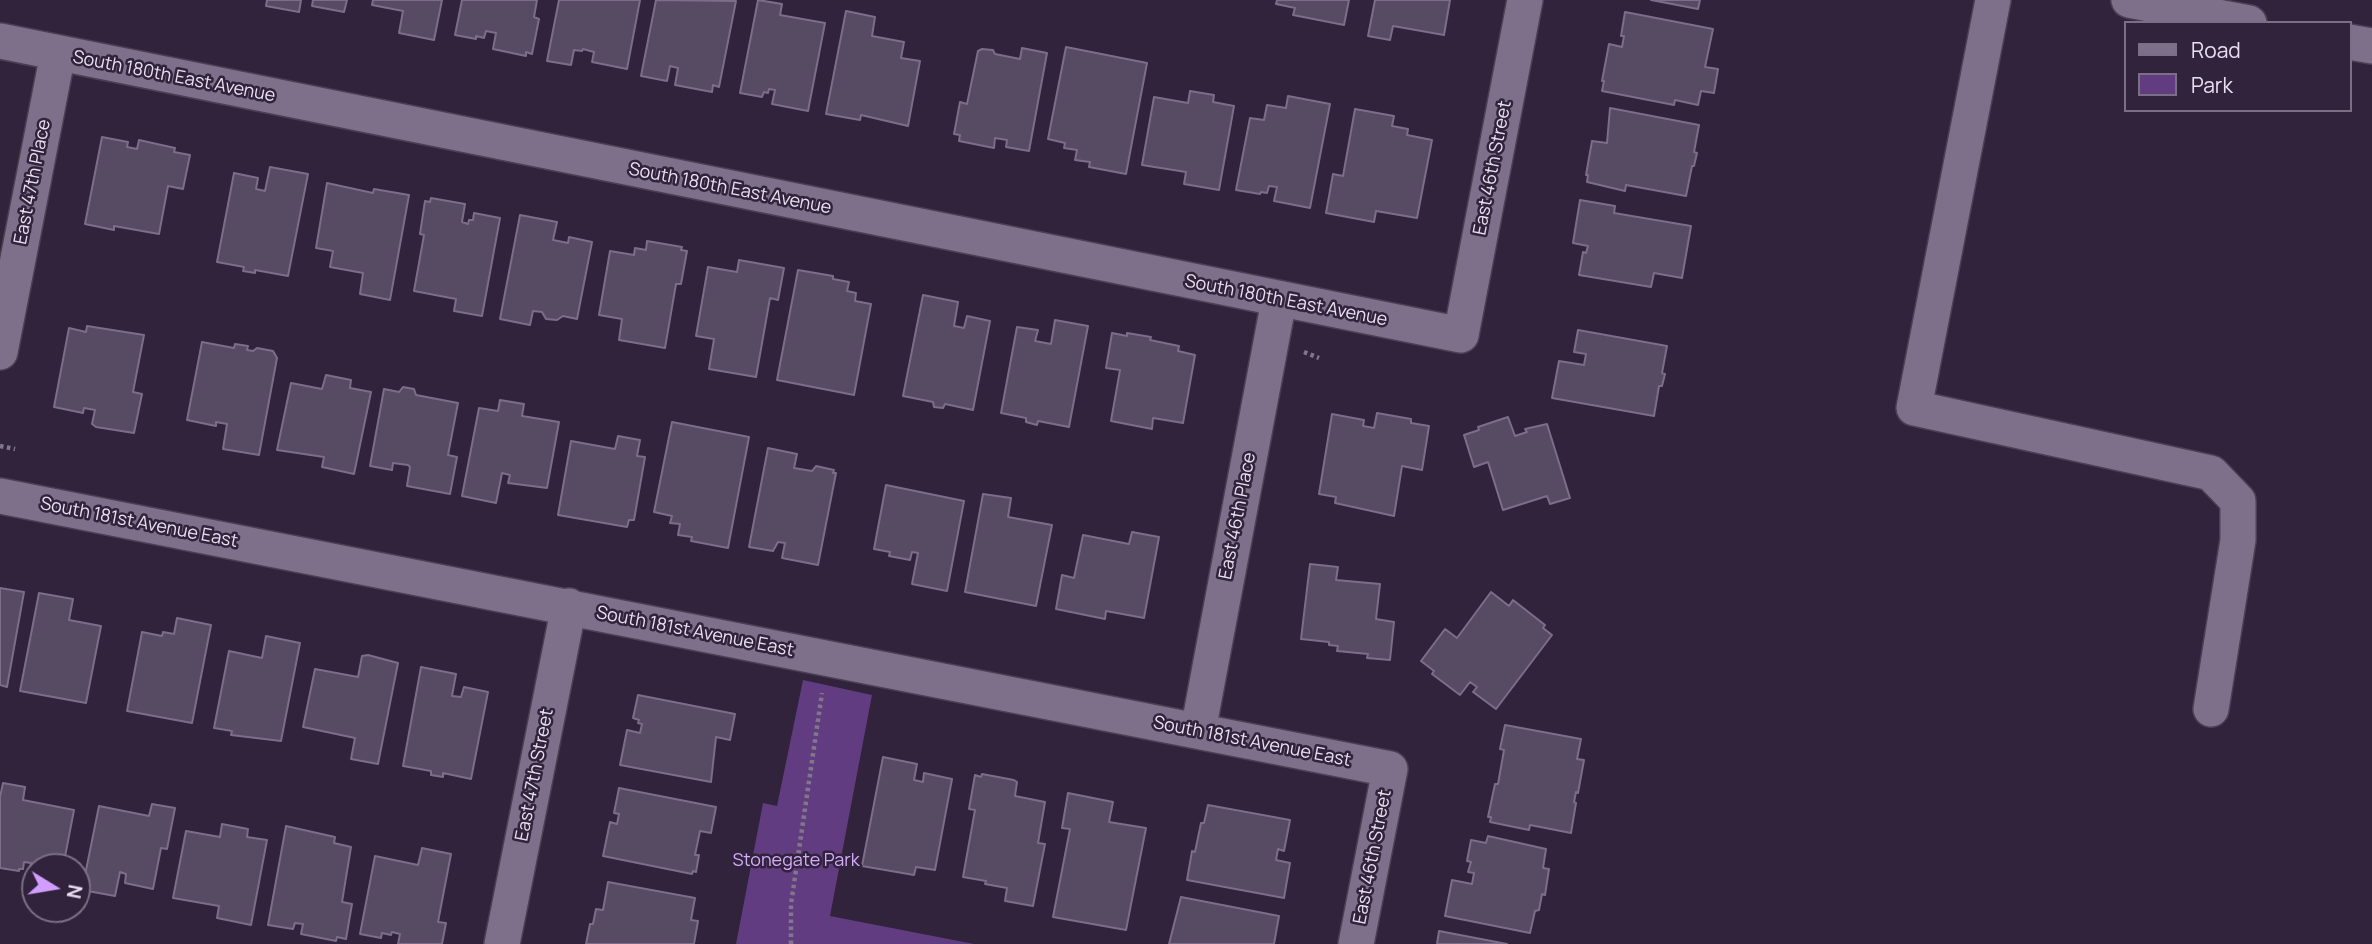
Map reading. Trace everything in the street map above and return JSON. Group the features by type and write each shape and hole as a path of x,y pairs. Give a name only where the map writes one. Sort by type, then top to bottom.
{"street":[{"name":"East 46th Street","path":"1461,335 1525,0"},
{"path":"1993,0 1914,408 2211,473 2238,501 2238,540 2211,709"},
{"path":"2129,0 2239,21"},
{"name":"South 180th East Avenue","path":"0,41 1461,335"},
{"path":"2351,42 2372,46"},
{"name":"East 47th Place","path":"0,352 58,53"},
{"name":"East 46th Place","path":"1198,731 1279,300"},
{"name":"South 181st Avenue East","path":"0,496 1390,769"},
{"name":"East 47th Street","path":"502,944 569,606"},
{"name":"East 46th Street","path":"1356,944 1390,769"}],"path":[{"path":"0,446 15,449"},
{"path":"790,944 791,904 800,834 828,658"}],"green space":[{"name":"Stonegate Park","path":"803,680 872,695 830,916 974,944 736,944 763,803 777,806"}],"building":[{"path":"267,0 301,0 299,12 266,6"},
{"path":"313,0 347,0 344,12 312,6"},
{"path":"373,0 442,0 434,40 399,33 403,11 372,5"},
{"path":"462,0 537,0 534,17 539,19 532,54 526,52 526,56 493,49 496,33 486,31 484,38 476,36 476,39 455,35"},
{"path":"559,0 640,0 627,69 592,62 594,52 583,49 574,50 571,65 547,61"},
{"path":"656,0 736,1 719,87 713,85 712,92 675,85 678,68 670,66 667,81 641,76"},
{"path":"758,0 782,4 780,15 825,23 808,111 772,104 775,90 769,89 762,97 740,93"},
{"path":"1277,0 1349,0 1344,25 1293,15 1295,8 1276,4"},
{"path":"1375,0 1450,0 1444,35 1393,26 1390,40 1368,36"},
{"path":"1651,0 1700,0 1698,9"},
{"path":"846,11 875,17 872,36 904,42 901,58 920,61 908,126 861,115 860,120 826,114"},
{"path":"1625,12 1713,29 1705,67 1718,69 1714,93 1701,91 1698,105 1675,100 1674,105 1602,91 1609,44 1622,47"},
{"path":"1066,47 1147,63 1126,174 1089,167 1090,162 1075,160 1077,150 1064,148 1065,143 1048,139"},
{"path":"1022,48 1047,53 1029,151 1006,147 1007,140 995,138 994,148 959,141 960,135 954,134 960,102 967,104 978,51 993,50 995,54 1020,59"},
{"path":"1190,91 1214,95 1213,102 1234,106 1219,190 1184,184 1186,172 1142,165 1154,97 1188,103"},
{"path":"1288,96 1330,104 1310,208 1274,201 1277,187 1269,186 1267,193 1260,194 1236,190 1250,118 1264,120 1267,105 1286,108"},
{"path":"1610,108 1699,125 1694,152 1697,153 1686,196 1626,185 1625,191 1587,182 1592,141 1607,143"},
{"path":"1355,109 1394,116 1392,126 1408,129 1407,135 1432,140 1417,218 1376,211 1374,222 1326,213 1333,174 1343,176"},
{"path":"102,137 128,142 127,147 137,149 139,140 175,148 174,152 190,155 183,189 168,186 159,234 85,224"},
{"path":"270,167 308,174 288,276 255,270 255,273 243,271 244,267 217,262 234,173 258,178 256,189 265,191"},
{"path":"327,183 373,193 374,189 409,195 390,300 360,294 363,273 330,267 333,251 316,248"},
{"path":"431,198 465,204 462,222 468,224 469,220 473,220 474,213 500,218 482,316 454,311 456,299 414,291 424,235 420,234 425,201 430,202"},
{"path":"1580,200 1615,206 1614,213 1691,226 1682,278 1654,273 1651,287 1579,275 1583,252 1586,253 1588,246 1573,243"},
{"path":"520,215 557,222 553,240 568,243 569,237 592,242 577,319 563,316 557,320 546,319 542,312 533,311 530,325 500,319"},
{"path":"647,241 682,247 681,250 687,251 681,284 676,284 665,348 619,340 622,319 599,315 610,251 634,255 635,248 646,250"},
{"path":"739,260 784,268 778,300 770,298 756,377 709,369 714,339 696,336 708,267 737,272"},
{"path":"798,270 833,276 833,279 849,282 847,291 856,293 855,301 871,304 854,395 777,380"},
{"path":"923,295 958,302 954,326 964,328 967,316 990,321 973,410 945,404 943,408 934,407 933,402 903,396"},
{"path":"1055,320 1088,326 1069,427 1038,421 1037,425 1026,422 1026,418 1001,413 1017,327 1038,330 1035,341 1051,344"},
{"path":"87,326 144,335 133,392 142,394 134,433 96,427 92,424 95,410 84,408 83,413 54,407 69,328 86,332"},
{"path":"1578,330 1667,346 1662,373 1665,374 1662,386 1659,386 1654,416 1552,398 1559,361 1584,365 1586,354 1574,352"},
{"path":"1112,333 1151,337 1150,340 1179,346 1178,351 1195,355 1183,423 1153,418 1152,429 1111,421 1120,370 1106,368"},
{"path":"202,342 234,348 235,344 248,346 247,350 253,351 257,348 273,351 277,358 259,455 223,449 227,424 216,422 216,426 187,420"},
{"path":"326,375 351,380 350,388 371,392 354,474 322,467 324,457 277,450 291,383 322,389"},
{"path":"403,387 414,389 416,395 458,403 448,455 457,457 450,494 407,486 408,465 393,463 392,470 370,466 384,389 399,392"},
{"path":"500,400 524,404 522,416 559,422 547,488 508,483 510,475 502,473 496,503 462,496 479,408 498,411"},
{"path":"1377,413 1411,419 1411,423 1429,426 1422,470 1402,466 1394,516 1335,503 1336,497 1319,494 1332,414 1364,420 1363,426 1374,428"},
{"path":"1508,417 1515,436 1527,432 1525,429 1547,424 1570,498 1550,504 1547,496 1503,510 1488,462 1474,467 1464,435 1479,430 1478,427"},
{"path":"672,422 749,437 728,548 691,541 692,537 678,535 680,524 670,523 672,516 654,512"},
{"path":"618,436 640,440 637,456 645,457 634,520 629,520 627,527 558,515 571,441 615,449"},
{"path":"768,448 797,454 794,468 812,471 816,466 834,470 833,473 836,473 818,565 782,558 785,543 778,542 773,551 749,547"},
{"path":"886,485 964,501 947,591 912,584 918,553 912,552 910,560 889,556 890,552 874,549"},
{"path":"983,494 1011,498 1008,517 1052,525 1036,606 965,592"},
{"path":"1132,532 1159,537 1144,618 1106,611 1105,619 1056,609 1062,575 1074,578 1083,535 1129,544"},
{"path":"1310,564 1338,567 1336,580 1380,584 1376,619 1394,622 1390,660 1367,658 1368,654 1337,651 1338,646 1329,645 1329,642 1301,639"},
{"path":"0,588 24,592 7,687 0,685"},
{"path":"1491,592 1509,606 1513,600 1545,625 1543,628 1552,635 1496,709 1473,692 1477,687 1470,682 1460,695 1432,674 1434,671 1421,661 1445,629 1457,638"},
{"path":"39,593 73,599 69,620 101,626 86,703 20,691"},
{"path":"177,618 211,625 192,723 127,711 142,632 162,636 163,632 174,634"},
{"path":"266,636 300,643 281,741 231,735 232,731 214,728 229,651 262,658"},
{"path":"368,655 398,663 378,764 351,759 355,738 303,727 315,669 358,677 362,656"},
{"path":"421,667 456,674 452,696 461,697 464,687 488,692 471,779 443,773 443,777 431,775 431,771 403,766"},
{"path":"638,695 735,714 730,740 716,737 711,782 620,765 627,730 640,733 642,724 633,718"},
{"path":"1505,725 1581,739 1577,759 1584,760 1574,802 1571,833 1530,825 1529,830 1490,822 1491,817 1488,817 1504,750 1500,749"},
{"path":"883,757 917,764 914,780 923,782 924,773 952,779 935,870 916,867 914,875 862,866"},
{"path":"982,774 1014,780 1017,782 1015,796 1045,802 1038,843 1045,844 1033,906 1005,901 1007,888 963,877 975,810 969,809 975,775 981,777"},
{"path":"3,783 25,787 23,800 74,810 66,853 21,853 19,871 0,868 0,797"},
{"path":"619,788 716,807 711,833 700,831 695,855 699,855 696,872 693,871 692,874 603,856 610,822 617,824 619,814 614,813"},
{"path":"1068,793 1113,802 1109,822 1146,828 1126,930 1053,917 1070,829 1062,828"},
{"path":"152,804 175,808 167,849 161,848 153,889 125,883 126,874 120,872 115,896 91,892 89,853 99,806 149,816"},
{"path":"1208,805 1290,820 1284,851 1278,849 1276,860 1290,863 1284,898 1187,880 1192,851 1195,852"},
{"path":"222,824 248,829 247,837 267,840 251,925 217,918 219,906 173,898 186,831 220,837"},
{"path":"286,826 335,837 334,843 351,847 342,902 352,904 346,939 337,937 336,941 301,934 303,924 295,923 293,929 268,925"},
{"path":"1488,836 1546,849 1543,868 1549,869 1545,895 1542,894 1539,910 1535,911 1530,933 1445,916 1452,880 1472,884 1474,873 1468,872 1471,862 1467,861 1471,840 1486,843"},
{"path":"422,848 451,854 438,922 446,923 442,944 398,944 400,934 392,932 391,935 382,933 381,938 360,934 375,856 418,865"},
{"path":"608,882 695,898 691,920 698,921 694,944 586,944 596,909 603,910"},
{"path":"1181,897 1279,916 1274,944 1169,944"},
{"path":"1439,931 1507,944 1437,944"}]}
